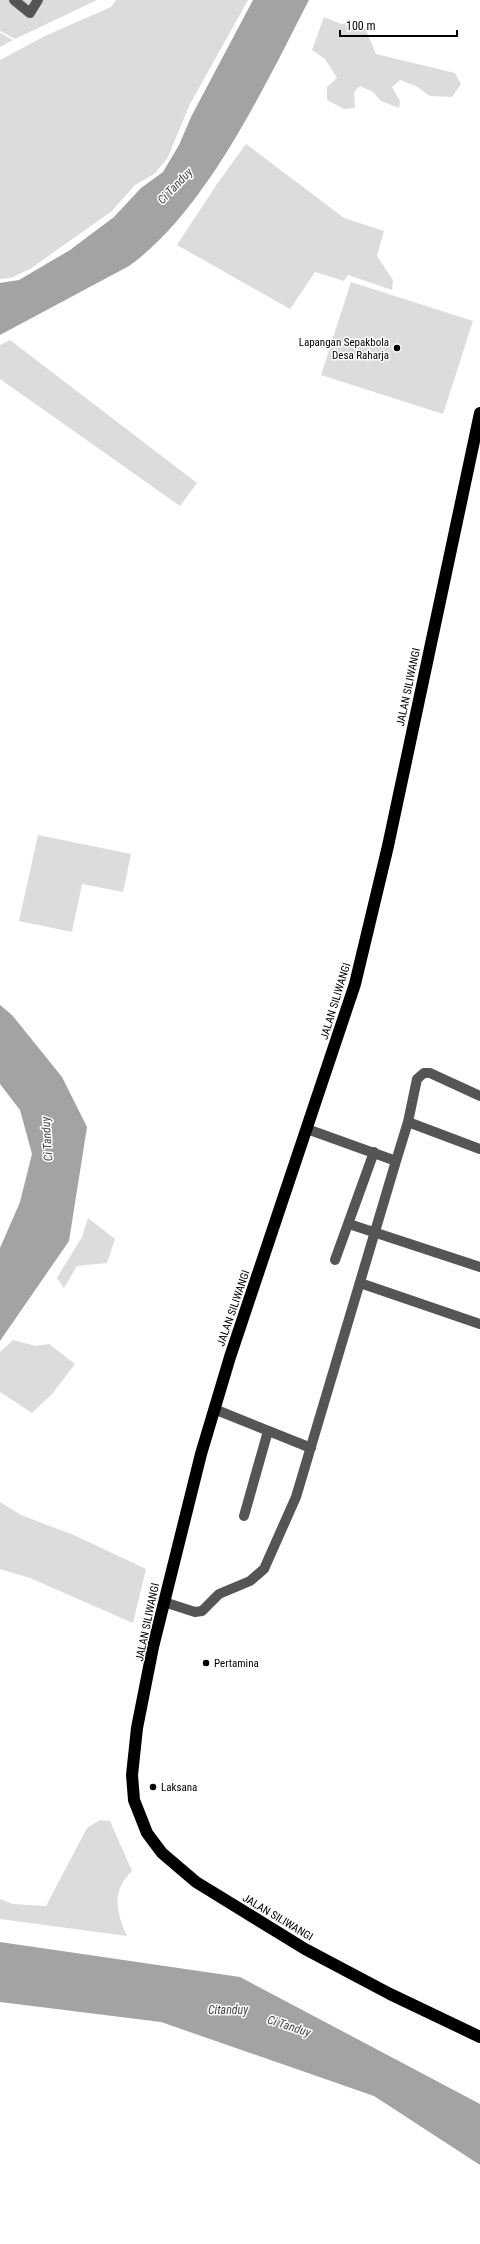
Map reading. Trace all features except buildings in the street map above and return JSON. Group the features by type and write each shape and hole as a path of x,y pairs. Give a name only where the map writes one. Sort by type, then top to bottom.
{"highway":[{"name":"JALAN SILIWANGI","path":"480,413 478,431 372,916 355,984 230,1357 201,1454 154,1641 137,1728 132,1775 136,1806 147,1833 156,1846 202,1885 305,1949 390,1994 480,2036"}],"street":[{"path":"14,0 30,13 38,0"},
{"path":"164,1602 195,1612 202,1612 219,1594 250,1581 258,1576 264,1569 296,1497 376,1232 408,1122 418,1079 424,1073 430,1073 480,1096"},
{"path":"408,1122 480,1149"},
{"path":"307,1129 396,1161"},
{"path":"335,1260 374,1152"},
{"path":"348,1224 480,1267"},
{"path":"360,1283 480,1325"},
{"path":"214,1409 311,1448"},
{"path":"244,1516 268,1431"}],"shaded area":[{"path":"0,0 97,0 15,39 0,31"},
{"path":"116,0 248,0 190,104 167,159 154,174 135,185 112,211 30,269 11,278 0,279 0,60 45,36 111,7"},
{"path":"324,17 341,24 354,22 365,28 376,54 455,73 461,84 452,97 430,96 416,86 400,80 392,87 400,101 399,108 381,101 373,92 360,86 354,92 355,108 344,109 327,100 327,87 337,78 325,59 312,50"},
{"path":"0,33 13,40 0,47"},
{"path":"246,144 344,218 384,231 377,256 393,280 392,290 348,275 344,281 315,272 290,309 177,245 219,181"},
{"name":"Lapangan Sepakbola Desa Raharja","path":"351,282 473,321 443,414 321,375"},
{"path":"10,340 197,483 180,506 0,379 0,345"},
{"path":"38,835 131,854 123,892 82,884 72,932 19,921"},
{"path":"88,1218 115,1239 107,1263 77,1266 64,1288 57,1278 82,1237"},
{"path":"13,1340 36,1346 49,1344 75,1364 52,1394 32,1413 0,1392 0,1352"},
{"path":"0,1502 21,1515 76,1536 146,1569 133,1623 30,1578 0,1569"},
{"path":"100,1820 110,1821 132,1871 125,1879 118,1894 118,1910 127,1936 0,1919 0,1899 13,1904 46,1906 87,1828"}],"water":[{"name":"Ci Tanduy","path":"253,0 309,0 253,107 209,180 184,213 157,242 129,266 0,335 0,283 19,280 70,250 114,217 141,188 163,172 179,145 192,115"},
{"name":"Ci Tanduy","path":"0,1005 12,1015 62,1077 87,1127 69,1241 0,1341 0,1248 20,1202 32,1154 20,1110 0,1084"},
{"name":"Citanduy","path":"0,1942 240,1977 480,2104 480,2165 374,2096 161,2022 0,2002"}],"place":[{"name":"Lapangan Sepakbola Desa Raharja","path":"397,348"},
{"name":"Pertamina","path":"206,1663"},
{"name":"Laksana","path":"153,1787"}]}
